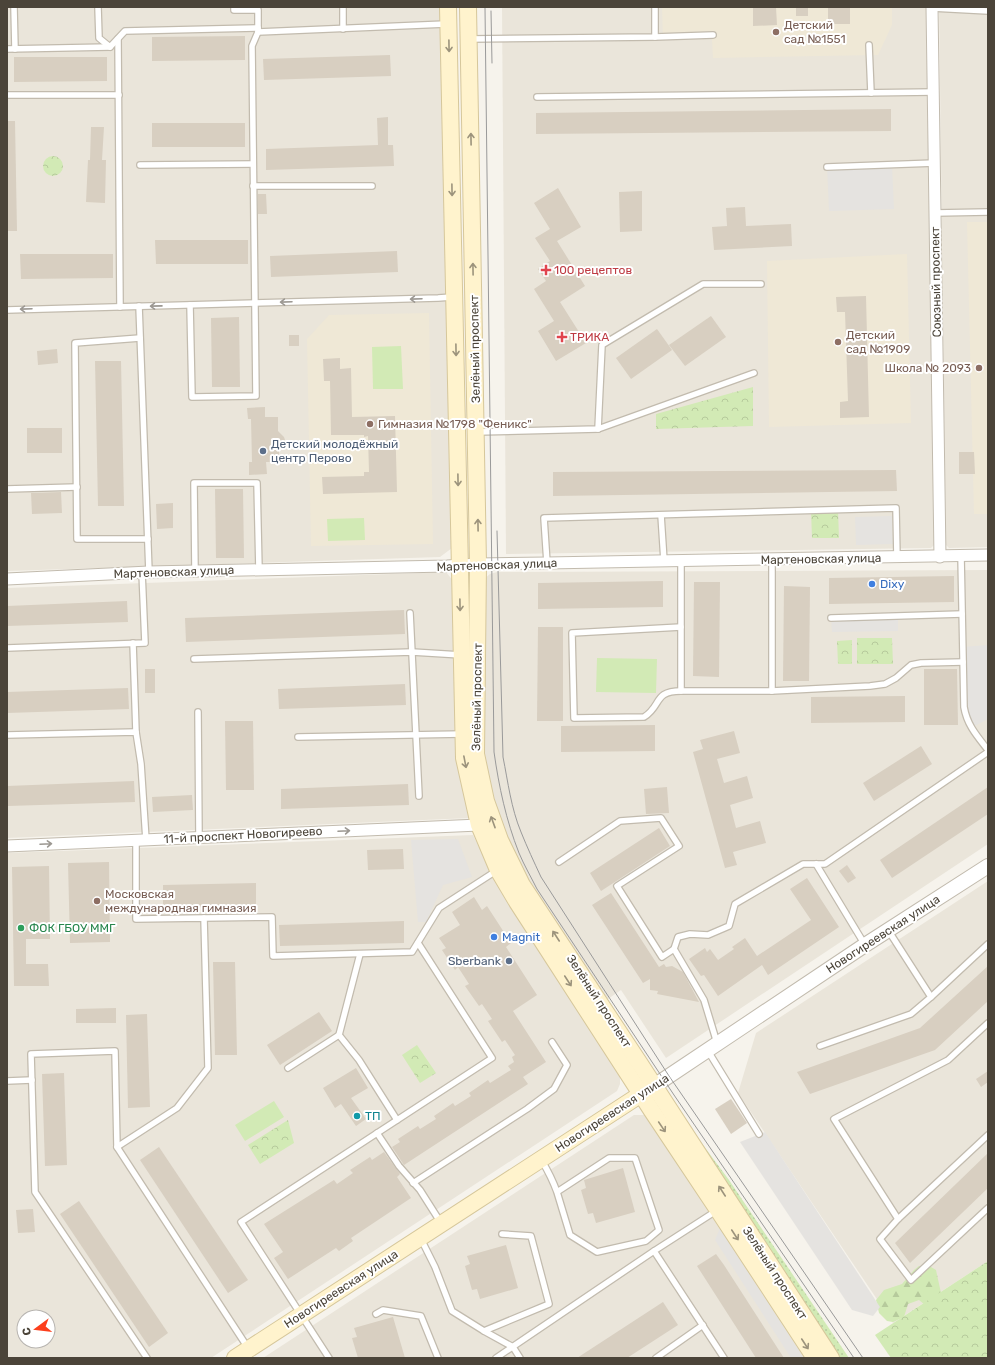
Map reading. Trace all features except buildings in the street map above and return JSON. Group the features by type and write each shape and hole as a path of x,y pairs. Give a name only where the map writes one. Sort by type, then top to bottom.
{"main road":[{"name":"Зелёный проспект","path":"448,7 463,734 464,758 479,825 498,870 517,902 831,1358"},
{"name":"Зелёный проспект","path":"468,7 478,564 476,754 486,801 500,840 522,885 718,1210 815,1358"},
{"name":"Новогиреевская улица","path":"235,1358 647,1090"}],"street":[{"name":"Союзный проспект","path":"932,7 940,557"},
{"name":"Мартеновская улица","path":"7,579 146,572 460,566 478,564 897,558 988,555"},
{"name":"11-й проспект Новогиреево","path":"7,846 479,825"},
{"name":"Новогиреевская улица","path":"647,1090 865,945 988,866"}],"lane":[{"path":"14,7 15,48"},
{"path":"98,7 99,38 110,47"},
{"path":"190,305 192,397 256,396 252,46 258,30 258,10 234,10 234,7"},
{"path":"343,7 343,29"},
{"path":"655,7 655,37"},
{"path":"932,7 988,11"},
{"path":"7,49 110,47 125,31 343,29 448,23"},
{"path":"469,39 713,35"},
{"path":"118,39 120,307"},
{"path":"869,45 871,93"},
{"path":"537,98 934,92"},
{"path":"7,95 119,95"},
{"path":"827,167 934,163"},
{"path":"140,165 253,164"},
{"path":"253,186 372,186"},
{"path":"935,213 988,212"},
{"path":"598,428 602,345 703,284 761,284"},
{"path":"7,310 454,297"},
{"path":"7,648 145,643 148,539 139,306"},
{"path":"140,338 75,342 77,538 148,539"},
{"path":"476,432 598,428 754,372"},
{"path":"195,571 194,483 257,483 259,570"},
{"path":"7,489 77,487"},
{"path":"547,563 544,518 896,508 897,558"},
{"path":"661,515 664,561"},
{"path":"559,862 620,821 661,818 679,846 617,886 662,957 674,949 678,937 690,934 708,935 728,926 735,904 803,864 825,864 988,751 971,728 966,717 963,662 961,556"},
{"path":"772,559 772,691"},
{"path":"681,560 681,691"},
{"path":"410,613 419,796"},
{"path":"831,618 962,614"},
{"path":"681,627 572,632 574,718 644,717 650,713 660,698 666,693 681,691 772,691 870,686 885,684 896,678 911,665 921,663 963,662"},
{"path":"133,643 136,732 141,764 141,840 136,919 272,917 273,956 412,952 439,908 498,870"},
{"path":"194,659 412,652 461,655"},
{"path":"198,712 199,837"},
{"path":"7,735 136,732"},
{"path":"298,737 463,734"},
{"path":"816,864 865,945"},
{"path":"117,1147 177,1108 208,1068 204,918"},
{"path":"888,930 931,997"},
{"path":"328,1357 241,1222 492,1058 418,944"},
{"path":"820,1046 911,1014 988,944"},
{"path":"674,949 704,1000 712,1047 759,1134"},
{"path":"288,1068 340,1035 360,954"},
{"path":"898,1219 834,1119 948,1060 988,1023"},
{"path":"340,1035 359,1060 397,1120"},
{"path":"414,1183 527,1109 554,1089 566,1065 552,1042"},
{"path":"147,1358 35,1192 31,1054 115,1051 117,1147 249,1349"},
{"path":"7,1081 32,1080"},
{"path":"377,1132 399,1166 420,1190 441,1223"},
{"path":"988,1135 898,1219 880,1240 910,1280 988,1208"},
{"path":"540,1159 553,1181 556,1192 570,1235 597,1252 646,1241 660,1230 635,1158 609,1158 556,1192"},
{"path":"496,1358 654,1251 718,1210"},
{"path":"484,1331 549,1304 531,1236 502,1234"},
{"path":"420,1238 435,1267 452,1312 513,1347 520,1358"},
{"path":"654,1251 724,1358"},
{"path":"376,1314 383,1310 421,1316 438,1358"},
{"path":"656,1358 703,1325"}],"shaded area":[{"path":"7,7 441,7 452,548 440,557 7,571"},
{"path":"502,7 926,7 934,545 931,548 506,554"},
{"name":"Детский сад №1551","path":"662,7 892,7 892,25 878,55 713,58 712,39 663,40"},
{"path":"939,7 988,7 988,547 949,548 946,545"},
{"path":"892,165 894,209 829,211 827,167"},
{"name":"Школа № 2093","path":"967,222 988,222 988,514 974,514"},
{"name":"Детский сад №1909","path":"907,254 911,423 769,427 767,261"},
{"name":"Гимназия №1798 \"Феникс\"","path":"429,313 433,544 311,546 307,339 329,315"},
{"path":"892,516 893,544 856,545 855,517"},
{"path":"988,570 988,844 666,1058 621,990 605,1001 524,876 502,830 490,787 482,739 484,579 490,574 497,572"},
{"path":"446,572 454,582 456,754 471,818 7,838 7,588"},
{"path":"898,616 898,631 832,632 831,618"},
{"path":"988,645 988,719 971,728 966,717 962,647"},
{"path":"473,835 497,884 620,1077 620,1084 617,1091 211,1358 7,1358 7,853"},
{"path":"458,839 472,877 443,885 426,922 418,922 411,840"},
{"path":"988,881 988,1261 893,1323 738,1093 756,1033"},
{"path":"634,1115 645,1115 808,1358 263,1358"},
{"path":"765,1132 880,1307 873,1316 852,1310 740,1142"},
{"path":"720,1228 804,1358 791,1358 715,1240"}],"green space":[{"path":"49,156 57,156 63,162 63,170 57,176 49,176 43,170 43,162"},
{"path":"401,346 403,389 373,389 372,347"},
{"path":"753,387 753,426 656,429 656,414"},
{"path":"838,510 839,538 812,538 811,511"},
{"path":"364,518 365,540 328,541 327,519"},
{"path":"857,638 892,638 893,664 857,664"},
{"path":"852,640 852,664 838,664 837,641"},
{"path":"597,658 657,659 656,693 596,692"},
{"path":"417,1045 436,1073 420,1083 402,1055"},
{"path":"274,1101 284,1117 245,1141 235,1125"},
{"path":"674,1106 729,1180 849,1358 837,1358"},
{"path":"288,1120 294,1143 260,1164 248,1145"},
{"path":"988,1261 988,1358 891,1358 875,1335"},
{"path":"919,1266 931,1267 936,1270 941,1293 988,1358 919,1300 908,1304 904,1317 893,1322 887,1321 879,1313 876,1300 884,1290 902,1284"}],"tram line":[{"path":"485,7 494,752 507,816 514,841 537,889 674,1095 854,1358"},
{"path":"491,11 492,63"},
{"path":"497,531 503,757 515,814 528,849 541,877 669,1076 863,1358"}],"place":[{"name":"Детский сад №1551","path":"776,32"},
{"name":"100 рецептов","path":"546,270"},
{"name":"ТРИКА","path":"562,337"},
{"name":"Детский сад №1909","path":"838,342"},
{"name":"Школа № 2093","path":"979,368"},
{"name":"Гимназия №1798 \"Феникс\"","path":"370,424"},
{"name":"Детский молодёжный центр Перово","path":"263,451"},
{"name":"Dixy","path":"872,584"},
{"name":"Московская международная гимназия","path":"97,901"},
{"name":"ФОК ГБОУ ММГ","path":"21,928"},
{"name":"Magnit","path":"494,937"},
{"name":"Sberbank","path":"509,961"},
{"name":"ТП","path":"357,1116"}]}
